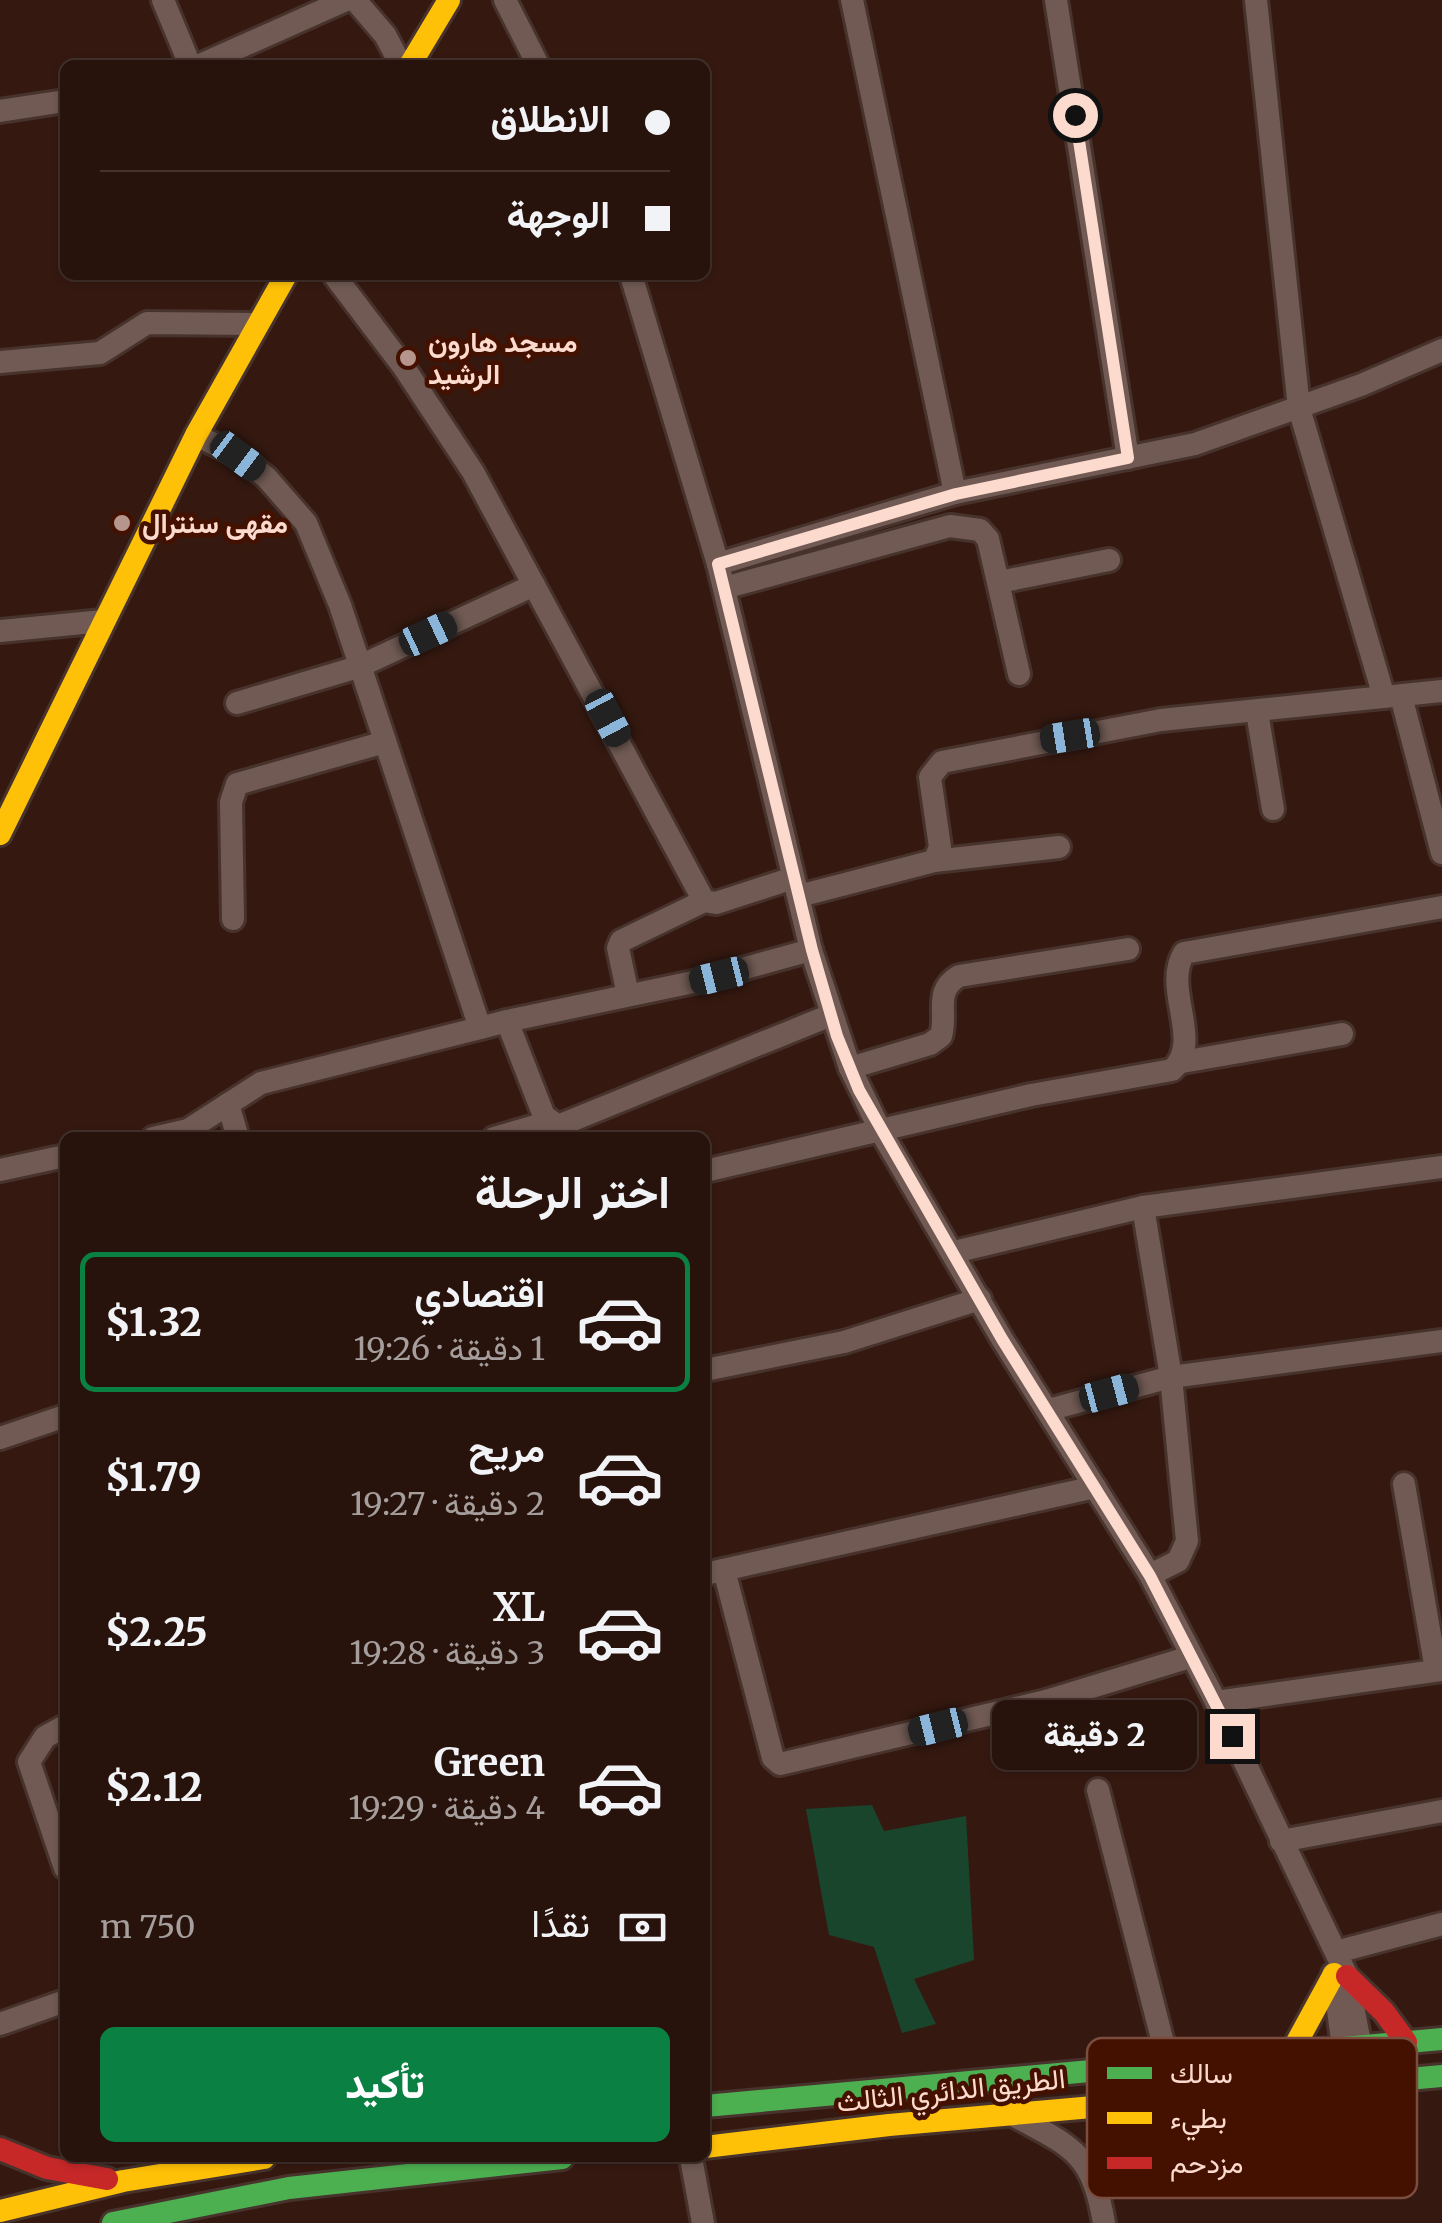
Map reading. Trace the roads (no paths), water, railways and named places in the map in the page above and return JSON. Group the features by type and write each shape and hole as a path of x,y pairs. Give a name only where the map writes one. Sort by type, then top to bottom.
{"main road":[{"path":"413,60 448,0"},
{"path":"0,834 6,808 196,436 283,280"},
{"path":"1298,2038 1336,1958 1403,2038"},
{"name":"الطريق الدائري الثالث","path":"1417,2041 1442,2040"},
{"name":"الطريق الدائري الثالث","path":"710,2106 1087,2070"},
{"name":"الطريق الدائري الثالث","path":"1417,2079 1442,2076"},
{"name":"الطريق الدائري الثالث","path":"710,2146 1087,2107"},
{"path":"0,2149 47,2168 123,2181"},
{"path":"3,2212 123,2181 162,2166 213,2162"},
{"path":"113,2223 289,2188 526,2162"}],"street":[{"path":"163,0 188,60"},
{"path":"211,60 346,0"},
{"path":"355,0 385,35 398,60"},
{"path":"505,0 535,60"},
{"path":"852,0 956,494"},
{"path":"1056,0 1128,458"},
{"path":"1256,0 1299,408 1442,853"},
{"path":"0,112 60,102"},
{"path":"338,280 403,366 473,472 704,901"},
{"path":"633,280 718,564 812,950 850,1068 881,1132 1150,1576 1216,1702 1336,1958 1351,2038"},
{"path":"0,362 100,353 147,323 256,324"},
{"path":"718,564 956,494 1195,444 1299,408 1442,350"},
{"path":"196,436 238,456 266,477 306,523 340,605 480,1028"},
{"path":"724,588 793,566 958,526 985,534 1019,674"},
{"path":"999,582 1109,560"},
{"path":"237,703 358,667 534,586"},
{"path":"0,632 103,622"},
{"path":"934,860 940,847 930,777 942,762 1161,720 1442,692"},
{"path":"1256,712 1273,809"},
{"path":"233,920 231,802 237,784 385,742"},
{"path":"628,994 618,948 621,940 704,901 716,902 934,860 1059,846"},
{"path":"1182,1062 1184,1036 1174,982 1184,953 1442,906"},
{"path":"850,1068 930,1044 941,1036 942,995 946,984 960,976 1128,948"},
{"path":"179,1132 261,1082 812,950"},
{"path":"515,1132 549,1122 558,1126 581,1119 831,1015"},
{"path":"507,1022 549,1122"},
{"path":"710,1170 1031,1095 1172,1070 1182,1062 1342,1034"},
{"path":"228,1104 236,1132"},
{"path":"0,1170 60,1157"},
{"path":"954,1252 1143,1207 1442,1167"},
{"path":"1143,1207 1171,1377 1187,1541 1178,1561 1150,1576"},
{"path":"710,1369 844,1342 980,1299"},
{"path":"1048,1410 1171,1377 1442,1341"},
{"path":"0,1438 60,1418"},
{"path":"1216,1702 1439,1670 1404,1484"},
{"path":"1094,1488 715,1572 773,1758 780,1764 1046,1701 1190,1657"},
{"path":"60,1729 45,1738 29,1762 60,1853"},
{"path":"1098,1790 1162,2038"},
{"path":"1280,1841 1442,1811"},
{"path":"1336,1958 1442,1924"},
{"path":"0,2024 60,2003"},
{"path":"1010,2114 1059,2139 1078,2154 1087,2168"},
{"path":"691,2162 703,2223"},
{"path":"1100,2198 1104,2223"}],"place":[{"name":"مسجد هارون الرشيد","path":"408,358"},
{"name":"مقهى سنترال","path":"122,523"}]}
